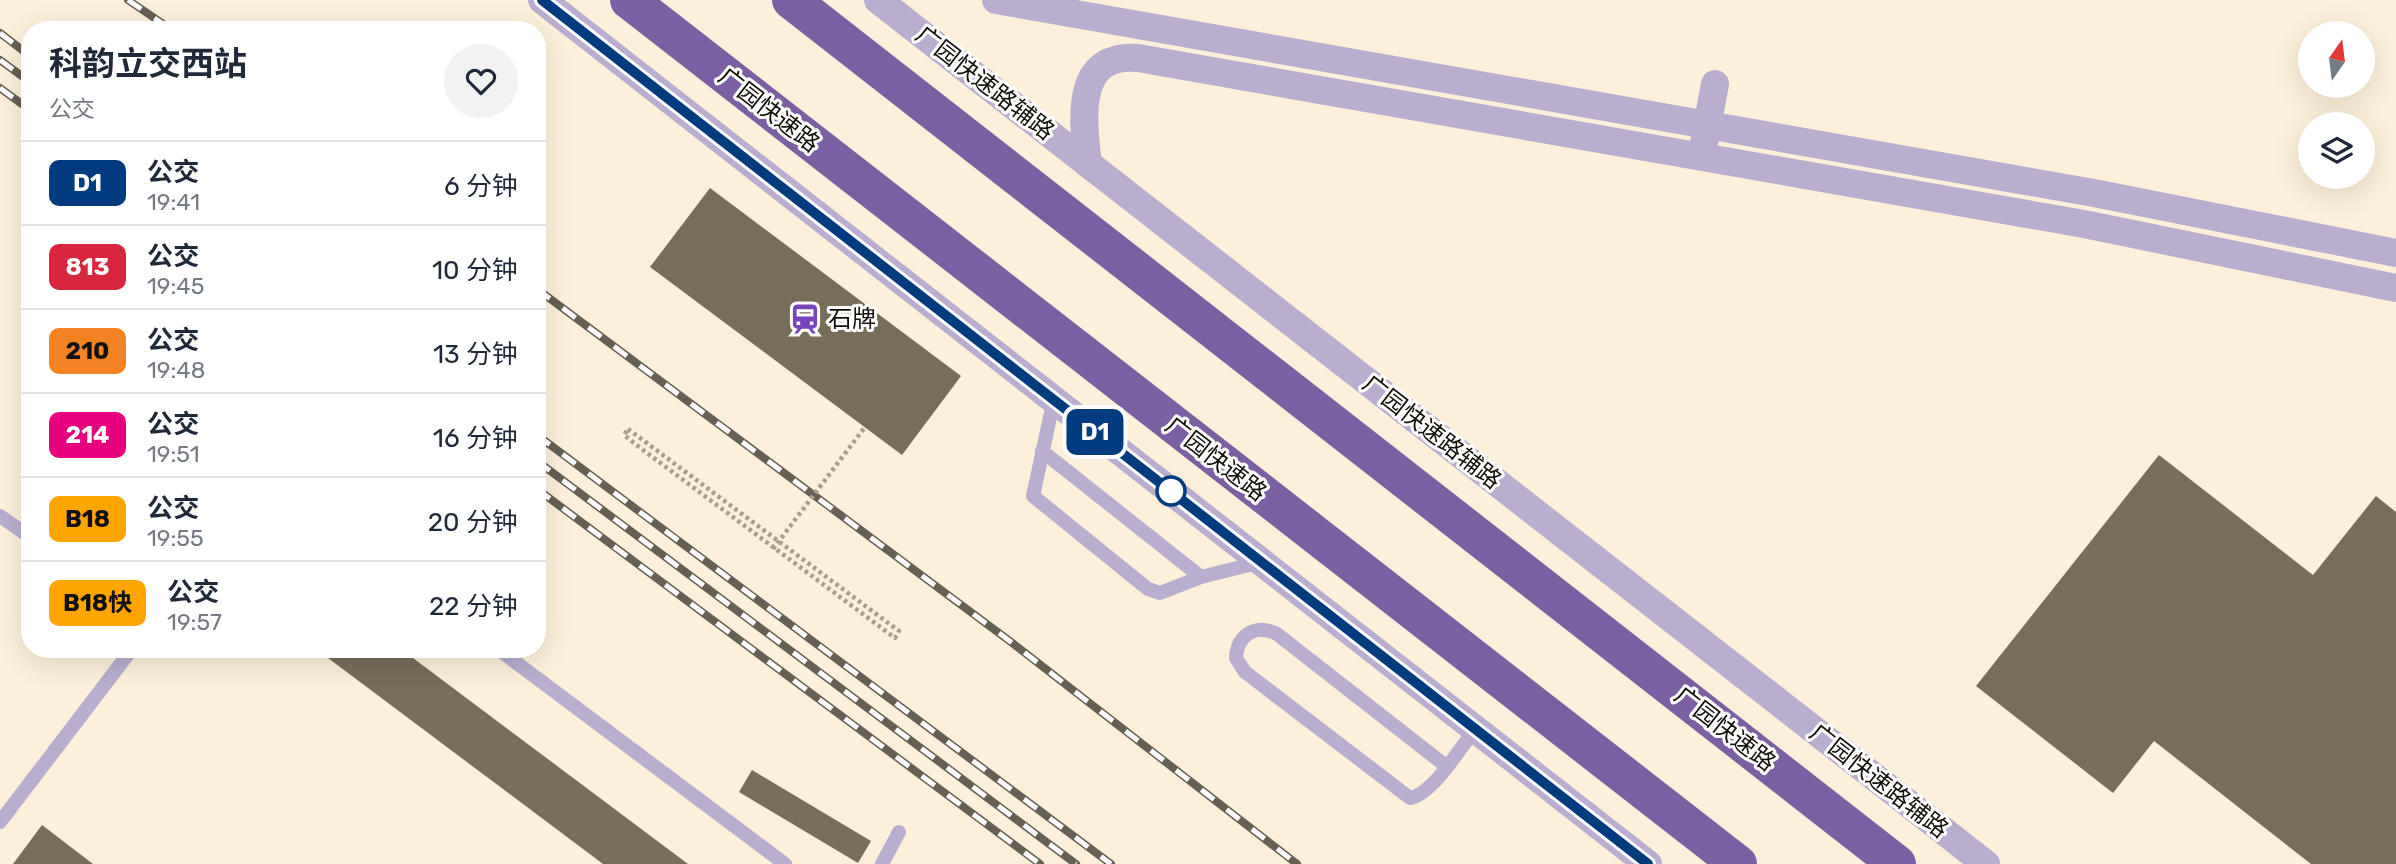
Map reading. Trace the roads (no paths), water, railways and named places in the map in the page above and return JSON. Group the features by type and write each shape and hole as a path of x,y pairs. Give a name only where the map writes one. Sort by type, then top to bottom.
{"highway":[{"name":"广园快速路","path":"629,0 1738,864"},
{"name":"广园快速路","path":"791,0 1897,864"}],"street":[{"path":"542,0 1648,864"},
{"name":"广园快速路辅路","path":"878,0 1986,864"},
{"path":"996,0 2094,193 2396,253"},
{"path":"1088,164 1083,115 1089,86 1105,65 1114,60 1132,57 2084,224 2396,288"},
{"path":"1702,158 1715,84"}],"lane":[{"path":"1054,399 1032,493 1047,509 1156,593 1201,577 1261,562"},
{"path":"1042,451 1201,577"},
{"path":"0,516 21,531"},
{"path":"1446,766 1277,634 1262,629 1253,631 1240,641 1237,657 1245,672 1410,798 1419,796 1446,766 1475,729"},
{"path":"0,822 125,658"},
{"path":"510,658 785,864"},
{"path":"882,864 899,832"}],"railway":[{"path":"128,0 159,21"},
{"path":"0,33 21,49"},
{"path":"0,60 21,75"},
{"path":"0,88 21,103"},
{"path":"546,296 1011,642 1297,864"},
{"path":"546,442 1111,864"},
{"path":"546,468 1076,864"},
{"path":"546,496 1040,864"}],"place":[{"name":"石牌","path":"805,319"}]}
